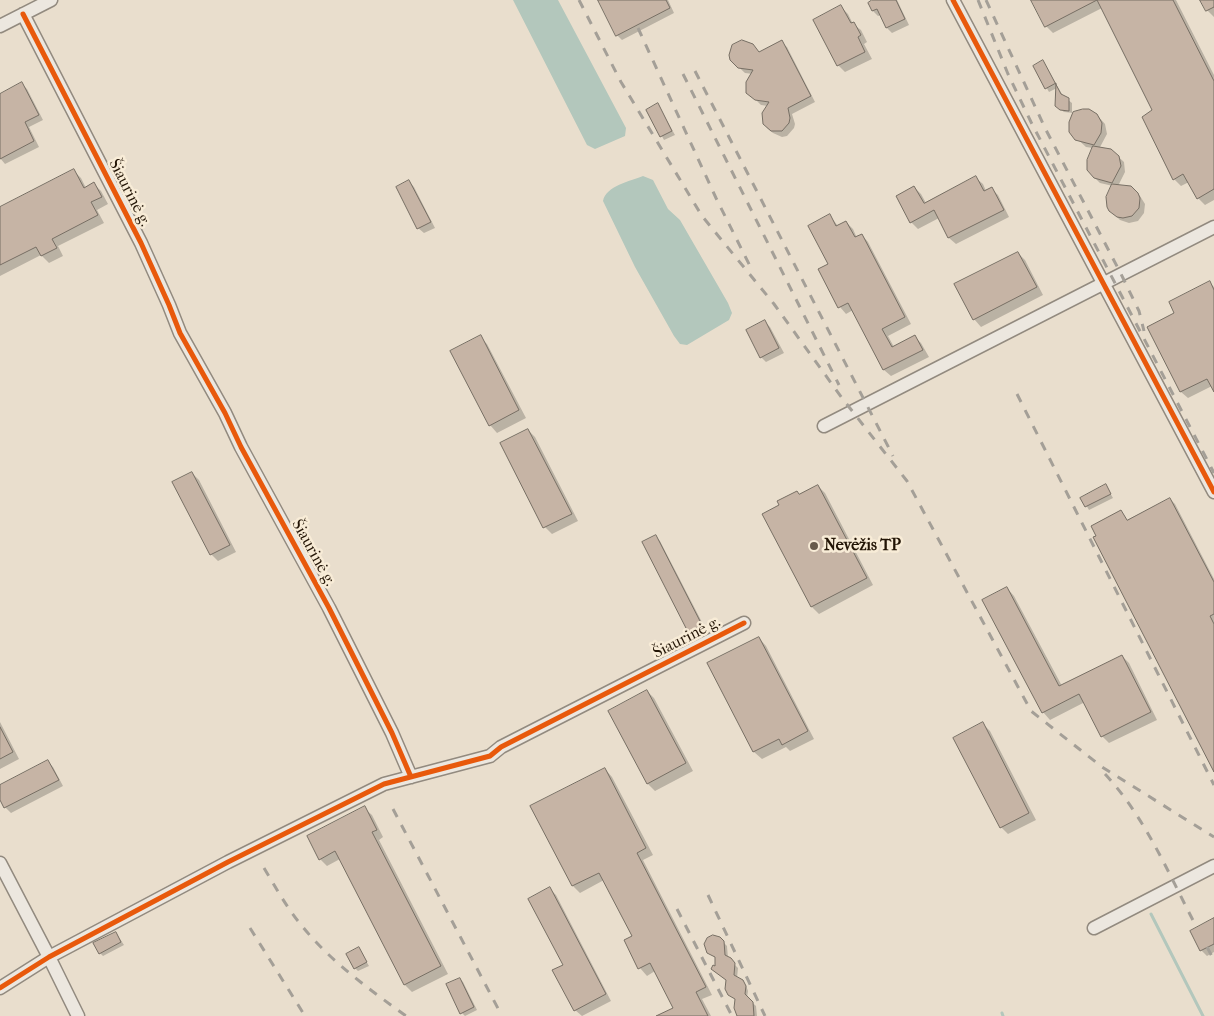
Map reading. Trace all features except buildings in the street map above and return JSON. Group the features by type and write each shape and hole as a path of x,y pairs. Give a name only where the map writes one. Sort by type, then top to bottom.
{"street":[{"path":"0,26 51,0"},
{"path":"953,0 1214,492"},
{"name":"Šiaurinė g.","path":"23,14 141,243 180,333 329,608 392,733 411,777 490,756 501,747 744,623"},
{"path":"824,426 1214,226"},
{"path":"0,988 49,957 228,862 384,784 411,777"},
{"path":"0,863 78,1016"},
{"path":"1094,928 1214,866"}],"shaded area":[{"path":"513,0 558,0 626,128 625,136 595,149 587,145"},
{"path":"643,176 653,180 668,209 680,220 732,313 729,320 687,345 680,344 674,336 635,267 603,201 609,191 625,182"}],"waterway":[{"path":"1151,914 1203,1016"}],"railway":[{"path":"579,0 621,82 702,216 774,304 842,398 907,481 1031,711 1102,767 1214,837"},
{"path":"978,0 1008,74 1031,122 1214,473"},
{"path":"986,0 1045,128 1139,311 1144,331"},
{"path":"638,28 716,198 752,270"},
{"path":"695,71 893,456"},
{"path":"683,74 839,385"},
{"path":"1017,394 1214,785"},
{"path":"1105,774 1120,791 1145,828 1197,928"},
{"path":"393,809 502,1016"},
{"path":"264,868 291,912 313,939 351,974 406,1016"},
{"path":"708,895 765,1016"},
{"path":"677,909 732,1016"},
{"path":"250,928 305,1016"},
{"path":"1207,947 1214,960"}],"cycle path":[{"path":"953,0 1214,492"},
{"path":"23,14 141,243 180,333 329,608 392,733 411,777"},
{"path":"0,988 49,957 228,862 384,784 490,756 501,747 744,623"}],"place":[{"name":"Nevėžis TP","path":"814,546"}]}
